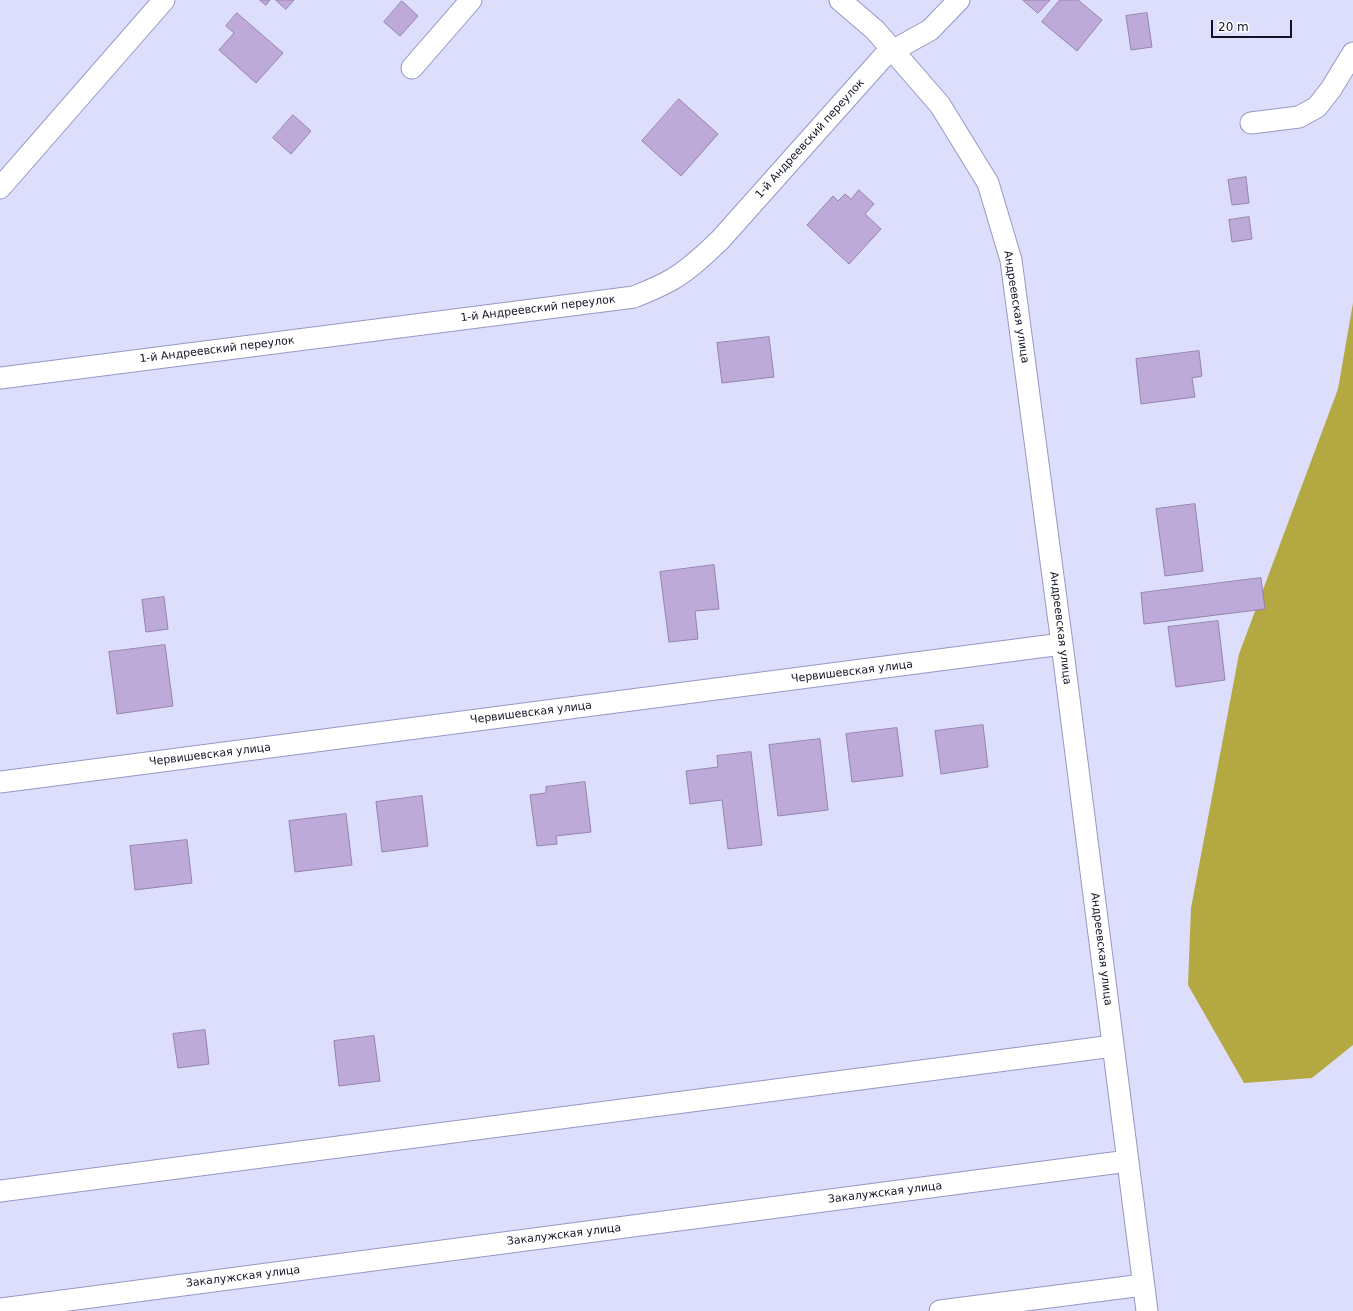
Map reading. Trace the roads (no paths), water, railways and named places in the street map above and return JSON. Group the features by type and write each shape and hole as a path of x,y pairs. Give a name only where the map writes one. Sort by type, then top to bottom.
{"street":[{"path":"0,188 164,0"},
{"path":"412,68 470,0"},
{"name":"Андреевская улица","path":"840,0 875,30 940,105 988,183 1011,260 1062,644 1147,1311"},
{"name":"1-й Андреевский переулок","path":"0,378 634,297 672,280 706,254 885,55 930,30 959,0"},
{"path":"1251,123 1299,117 1317,108 1331,89 1353,53"},
{"name":"Червишевская улица","path":"0,782 1062,644"},
{"path":"0,1191 1113,1046"},
{"name":"Закалужская улица","path":"0,1309 1128,1161"},
{"path":"940,1311 1143,1285"}]}
